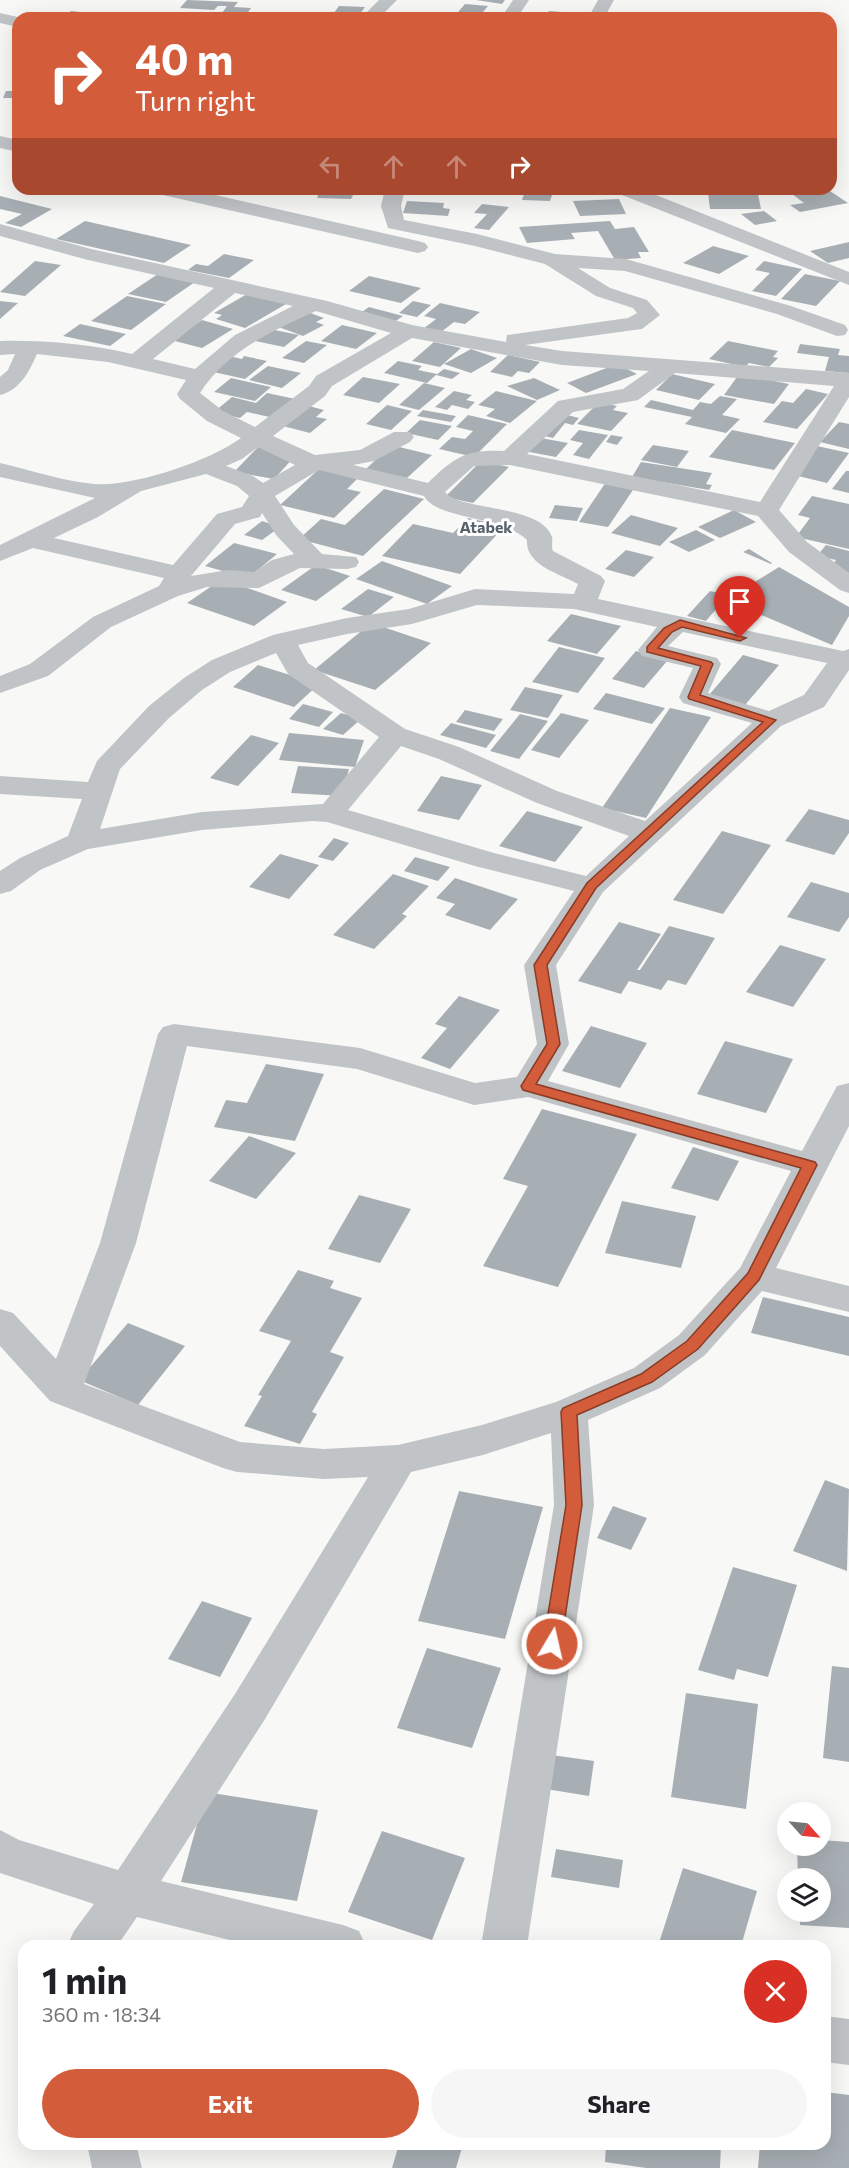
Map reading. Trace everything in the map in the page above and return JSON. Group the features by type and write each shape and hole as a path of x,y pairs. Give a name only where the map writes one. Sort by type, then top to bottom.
{"street":[{"path":"376,12 389,0"},
{"path":"190,195 596,287 640,304 649,315 634,324 520,338 497,347"},
{"path":"394,195 391,206 395,224 477,240 552,260 626,265 773,307 837,330"},
{"path":"639,195 849,279"},
{"path":"0,230 88,254 314,304 409,331 497,347 562,358 849,381 838,415 766,510"},
{"path":"552,260 596,287"},
{"path":"136,362 208,301 231,286"},
{"path":"314,304 279,320 223,351 198,376 188,394 215,416 300,459 433,491 438,500 447,504 514,522 534,531 540,538 539,548 544,556 592,580 583,604"},
{"path":"0,470 95,491 133,486 185,474 234,454 317,391 324,381 409,331"},
{"path":"0,348 28,347 108,355 198,376"},
{"path":"0,388 18,373 28,347"},
{"path":"510,458 566,405 630,395 671,366"},
{"path":"0,685 39,670 102,622 174,582 226,519 250,512 262,494 316,462 366,456 402,437"},
{"path":"433,491 464,460 484,456 510,458 766,510 798,547 849,585"},
{"path":"206,466 245,481 262,494 285,530 315,561"},
{"path":"0,554 89,512 133,486"},
{"path":"31,540 174,582 228,578 259,580 281,565 299,560 347,562"},
{"path":"81,841 107,767 129,741 185,691 221,666 282,641 347,626 412,616 475,597 540,598 680,623 780,647 847,659 814,701 771,720 718,766 592,886 540,965 553,1044 528,1086"},
{"path":"680,623 668,630 651,650 708,664 693,697 771,720"},
{"path":"282,641 297,668 395,735 449,753 547,797 650,833"},
{"path":"330,814 395,735"},
{"path":"0,785 98,791"},
{"path":"0,885 30,864 81,841 202,821 313,812 330,814 485,860 592,886"},
{"path":"63,1391 118,1243 174,1034 360,1059 474,1094 528,1086 810,1165"},
{"path":"0,1322 63,1391 237,1457 324,1464 398,1460 483,1440 569,1412 647,1378 692,1345 754,1276 849,1094"},
{"path":"754,1276 849,1299"},
{"path":"505,1940 574,1505 569,1412"},
{"path":"94,1940 128,1894 250,1706 398,1460"},
{"path":"0,1850 4,1855 128,1894 318,1940"},
{"path":"831,2039 849,2042"},
{"path":"113,2150 117,2168"}],"building":[{"path":"187,0 238,2 234,7 251,8 248,12 223,12 227,6 218,6 214,10 180,8"},
{"path":"476,0 505,0 502,4"},
{"path":"465,4 488,6 483,12 458,12"},
{"path":"339,6 365,7 361,12 335,12"},
{"path":"6,91 12,91 12,98 3,98"},
{"path":"318,195 353,195 351,199 317,198"},
{"path":"524,195 552,195 550,201 522,200"},
{"path":"708,195 758,195 761,209 710,209"},
{"path":"793,195 836,195 848,203 800,212 790,205 804,203"},
{"path":"0,196 52,209 21,227 5,223 22,214 0,209"},
{"path":"619,199 626,214 580,216 573,201"},
{"path":"407,201 444,203 443,208 450,209 448,216 403,213"},
{"path":"482,204 509,207 489,230 474,228 487,214 474,213"},
{"path":"764,211 777,221 755,225 741,214"},
{"path":"85,221 191,245 164,263 56,239"},
{"path":"610,221 615,229 634,227 649,252 638,252 641,258 615,260 598,231 571,233 575,239 527,243 519,227"},
{"path":"849,242 849,258 828,263 810,251"},
{"path":"713,246 749,256 719,274 683,263"},
{"path":"224,254 254,260 229,278 188,270 196,264 208,266"},
{"path":"35,261 61,265 25,296 0,292"},
{"path":"764,261 802,269 776,296 752,291 770,273 755,270"},
{"path":"158,274 195,282 166,302 128,294"},
{"path":"805,274 840,281 816,306 781,299"},
{"path":"369,276 421,288 401,303 349,291"},
{"path":"249,293 286,304 245,328 216,319 222,315 214,313"},
{"path":"127,296 166,304 131,330 91,321"},
{"path":"0,301 18,303 0,319"},
{"path":"413,301 431,305 417,317 399,313"},
{"path":"440,303 480,312 465,324 454,322 436,336 419,332 436,319 424,316"},
{"path":"369,307 403,316 393,323 359,314"},
{"path":"302,310 324,318 316,322 324,325 303,336 273,325"},
{"path":"202,320 233,329 202,348 171,340"},
{"path":"80,324 126,334 110,346 63,336"},
{"path":"342,325 377,333 356,349 321,341"},
{"path":"265,328 299,335 284,347 250,340"},
{"path":"306,341 327,345 304,363 282,358"},
{"path":"728,341 778,351 773,357 778,358 769,367 749,363 745,367 709,359"},
{"path":"434,342 461,348 440,367 412,361"},
{"path":"800,344 840,349 838,355 849,356 849,373 825,371 829,357 797,353"},
{"path":"471,349 497,358 471,373 444,364"},
{"path":"508,355 540,362 529,373 518,371 512,377 490,372"},
{"path":"229,356 242,359 244,356 267,361 245,379 209,371"},
{"path":"398,361 422,366 418,370 437,374 427,383 384,373"},
{"path":"617,364 637,374 586,393 567,383"},
{"path":"268,366 301,373 282,388 249,380"},
{"path":"444,369 460,373 452,379 436,375"},
{"path":"672,374 715,384 699,400 656,390"},
{"path":"739,374 789,384 774,404 724,395"},
{"path":"363,377 400,384 379,403 343,395"},
{"path":"231,378 271,387 255,401 214,392"},
{"path":"534,378 560,390 537,400 507,386"},
{"path":"424,383 445,388 419,410 399,405"},
{"path":"806,389 828,394 797,429 763,422 782,401 793,403"},
{"path":"454,391 472,395 466,400 475,402 468,409 452,405 447,410 435,407"},
{"path":"496,391 537,401 510,423 486,416 495,409 478,405"},
{"path":"267,393 300,400 278,419 247,412 240,418 214,412 232,397 256,403"},
{"path":"720,396 737,399 722,415 740,419 726,433 685,424 692,417 644,407 651,400 693,410 700,402 711,404"},
{"path":"599,402 617,406 613,410 628,413 611,431 577,424"},
{"path":"305,405 324,410 316,417 327,419 310,433 279,425"},
{"path":"387,405 412,411 391,430 366,424"},
{"path":"423,410 456,416 451,422 417,416"},
{"path":"559,413 579,418 573,425 565,423 553,438 540,435"},
{"path":"468,415 507,424 474,457 439,449 452,437 465,439 473,431 456,427"},
{"path":"420,420 452,426 438,440 406,433"},
{"path":"839,422 849,424 849,449 820,442"},
{"path":"579,430 608,435 589,459 573,455 583,443 570,440"},
{"path":"732,430 795,443 774,470 709,457"},
{"path":"611,435 623,437 617,445 606,442"},
{"path":"535,437 568,443 556,457 524,451"},
{"path":"391,445 432,455 407,478 366,469"},
{"path":"653,445 689,451 677,467 641,460"},
{"path":"817,446 849,453 827,483 794,475"},
{"path":"258,447 297,454 274,479 234,472"},
{"path":"481,461 509,467 473,503 445,497"},
{"path":"641,462 712,473 706,484 712,485 709,490 632,477"},
{"path":"320,468 359,477 347,489 361,492 334,518 280,505"},
{"path":"846,471 849,471 849,493 832,489"},
{"path":"606,482 635,487 608,527 579,522"},
{"path":"384,489 424,499 363,556 299,539 321,519 345,525"},
{"path":"812,496 849,504 849,549 796,537 810,518 798,515"},
{"path":"555,505 583,508 577,521 549,518"},
{"path":"734,510 756,522 720,538 698,527"},
{"path":"631,515 678,528 660,546 611,533"},
{"path":"468,518 505,526 460,574 382,556 413,524 453,533"},
{"path":"262,521 280,527 262,540 244,535"},
{"path":"696,530 715,540 689,552 669,542"},
{"path":"234,543 277,554 248,578 205,566"},
{"path":"826,545 849,551 849,573 830,568 836,560 817,556"},
{"path":"749,549 772,563 743,552"},
{"path":"626,550 654,557 634,577 605,569"},
{"path":"382,561 452,586 427,604 356,579"},
{"path":"316,565 350,576 316,601 281,590"},
{"path":"779,567 849,607 849,616 832,645 726,600"},
{"path":"222,579 287,602 254,626 187,603"},
{"path":"368,589 394,597 368,617 341,609"},
{"path":"710,591 728,595 706,621 687,616"},
{"path":"571,614 621,626 597,654 547,641"},
{"path":"371,623 431,643 375,690 314,670"},
{"path":"559,647 605,658 578,693 532,682"},
{"path":"636,651 668,660 644,688 612,679"},
{"path":"743,655 779,665 745,705 709,695"},
{"path":"258,665 319,684 294,707 233,687"},
{"path":"525,687 563,695 548,718 510,710"},
{"path":"606,693 665,708 652,724 593,709"},
{"path":"303,704 333,712 319,727 289,719"},
{"path":"670,708 711,717 646,818 602,808"},
{"path":"465,710 503,719 494,731 456,722"},
{"path":"341,713 361,719 343,735 323,729"},
{"path":"561,713 589,720 559,758 531,750"},
{"path":"520,714 548,721 519,759 490,751"},
{"path":"451,723 496,735 486,748 440,735"},
{"path":"289,733 364,740 355,767 279,760"},
{"path":"251,735 279,743 238,786 210,778"},
{"path":"298,766 349,769 342,796 291,793"},
{"path":"441,776 482,785 459,820 417,811"},
{"path":"809,809 849,820 849,833 834,855 785,841"},
{"path":"527,811 583,827 555,862 499,846"},
{"path":"722,831 771,845 723,914 673,900"},
{"path":"334,838 349,843 333,861 318,857"},
{"path":"280,854 319,865 289,899 249,887"},
{"path":"415,857 450,867 438,881 404,871"},
{"path":"393,874 429,886 402,914 407,916 374,949 333,935"},
{"path":"455,878 518,899 490,930 445,915 455,904 436,898"},
{"path":"811,882 849,893 849,917 839,932 787,917"},
{"path":"619,922 661,934 637,970 640,970 669,926 715,938 686,985 668,980 661,990 629,981 621,994 578,981"},
{"path":"780,945 826,959 793,1007 746,992"},
{"path":"459,996 500,1010 450,1069 421,1058 447,1028 435,1024"},
{"path":"591,1026 647,1043 620,1088 562,1071"},
{"path":"725,1041 793,1059 766,1113 697,1094"},
{"path":"266,1064 324,1074 295,1141 214,1127 226,1100 247,1103"},
{"path":"542,1109 637,1134 558,1287 483,1266 528,1186 503,1179"},
{"path":"249,1136 296,1153 256,1199 209,1181"},
{"path":"693,1147 739,1161 718,1201 671,1188"},
{"path":"359,1195 411,1209 380,1263 328,1249"},
{"path":"622,1201 696,1216 681,1268 605,1253"},
{"path":"298,1270 334,1281 330,1288 362,1298 330,1352 344,1357 312,1412 317,1414 300,1444 244,1426 262,1396 258,1395 291,1341 259,1331"},
{"path":"763,1297 849,1317 849,1356 751,1333"},
{"path":"128,1323 185,1346 138,1405 79,1380"},
{"path":"825,1480 849,1489 847,1571 793,1551"},
{"path":"459,1491 543,1507 505,1639 418,1621"},
{"path":"613,1506 647,1518 631,1550 597,1538"},
{"path":"733,1567 797,1585 768,1677 737,1669 734,1680 698,1670"},
{"path":"202,1601 252,1618 220,1677 168,1659"},
{"path":"427,1648 501,1668 472,1748 397,1728"},
{"path":"832,1666 849,1668 849,1762 823,1758"},
{"path":"686,1693 758,1704 746,1809 671,1797"},
{"path":"552,1755 594,1761 589,1796 546,1789"},
{"path":"206,1792 318,1810 297,1901 181,1882"},
{"path":"382,1831 465,1858 432,1940 348,1912"},
{"path":"831,1841 849,1842 849,1928 800,1925 800,1922 831,1922 831,1868 798,1868 797,1856 831,1856"},
{"path":"556,1849 623,1860 619,1888 551,1877"},
{"path":"683,1868 757,1891 743,1940 660,1940"},
{"path":"831,2093 849,2095 849,2168 758,2168 760,2150 831,2150"},
{"path":"397,2150 461,2150 456,2168 392,2168"},
{"path":"606,2150 721,2150 720,2168 646,2168 605,2162"}],"district":[{"name":"Atabek","path":"486,527"}],"route":[{"path":"552,1644 574,1505 569,1412 647,1378 692,1345 754,1276 810,1165 528,1086 553,1044 540,965 592,886 718,766 771,720 693,697 708,664 651,650 668,630 680,623 740,638"}]}
